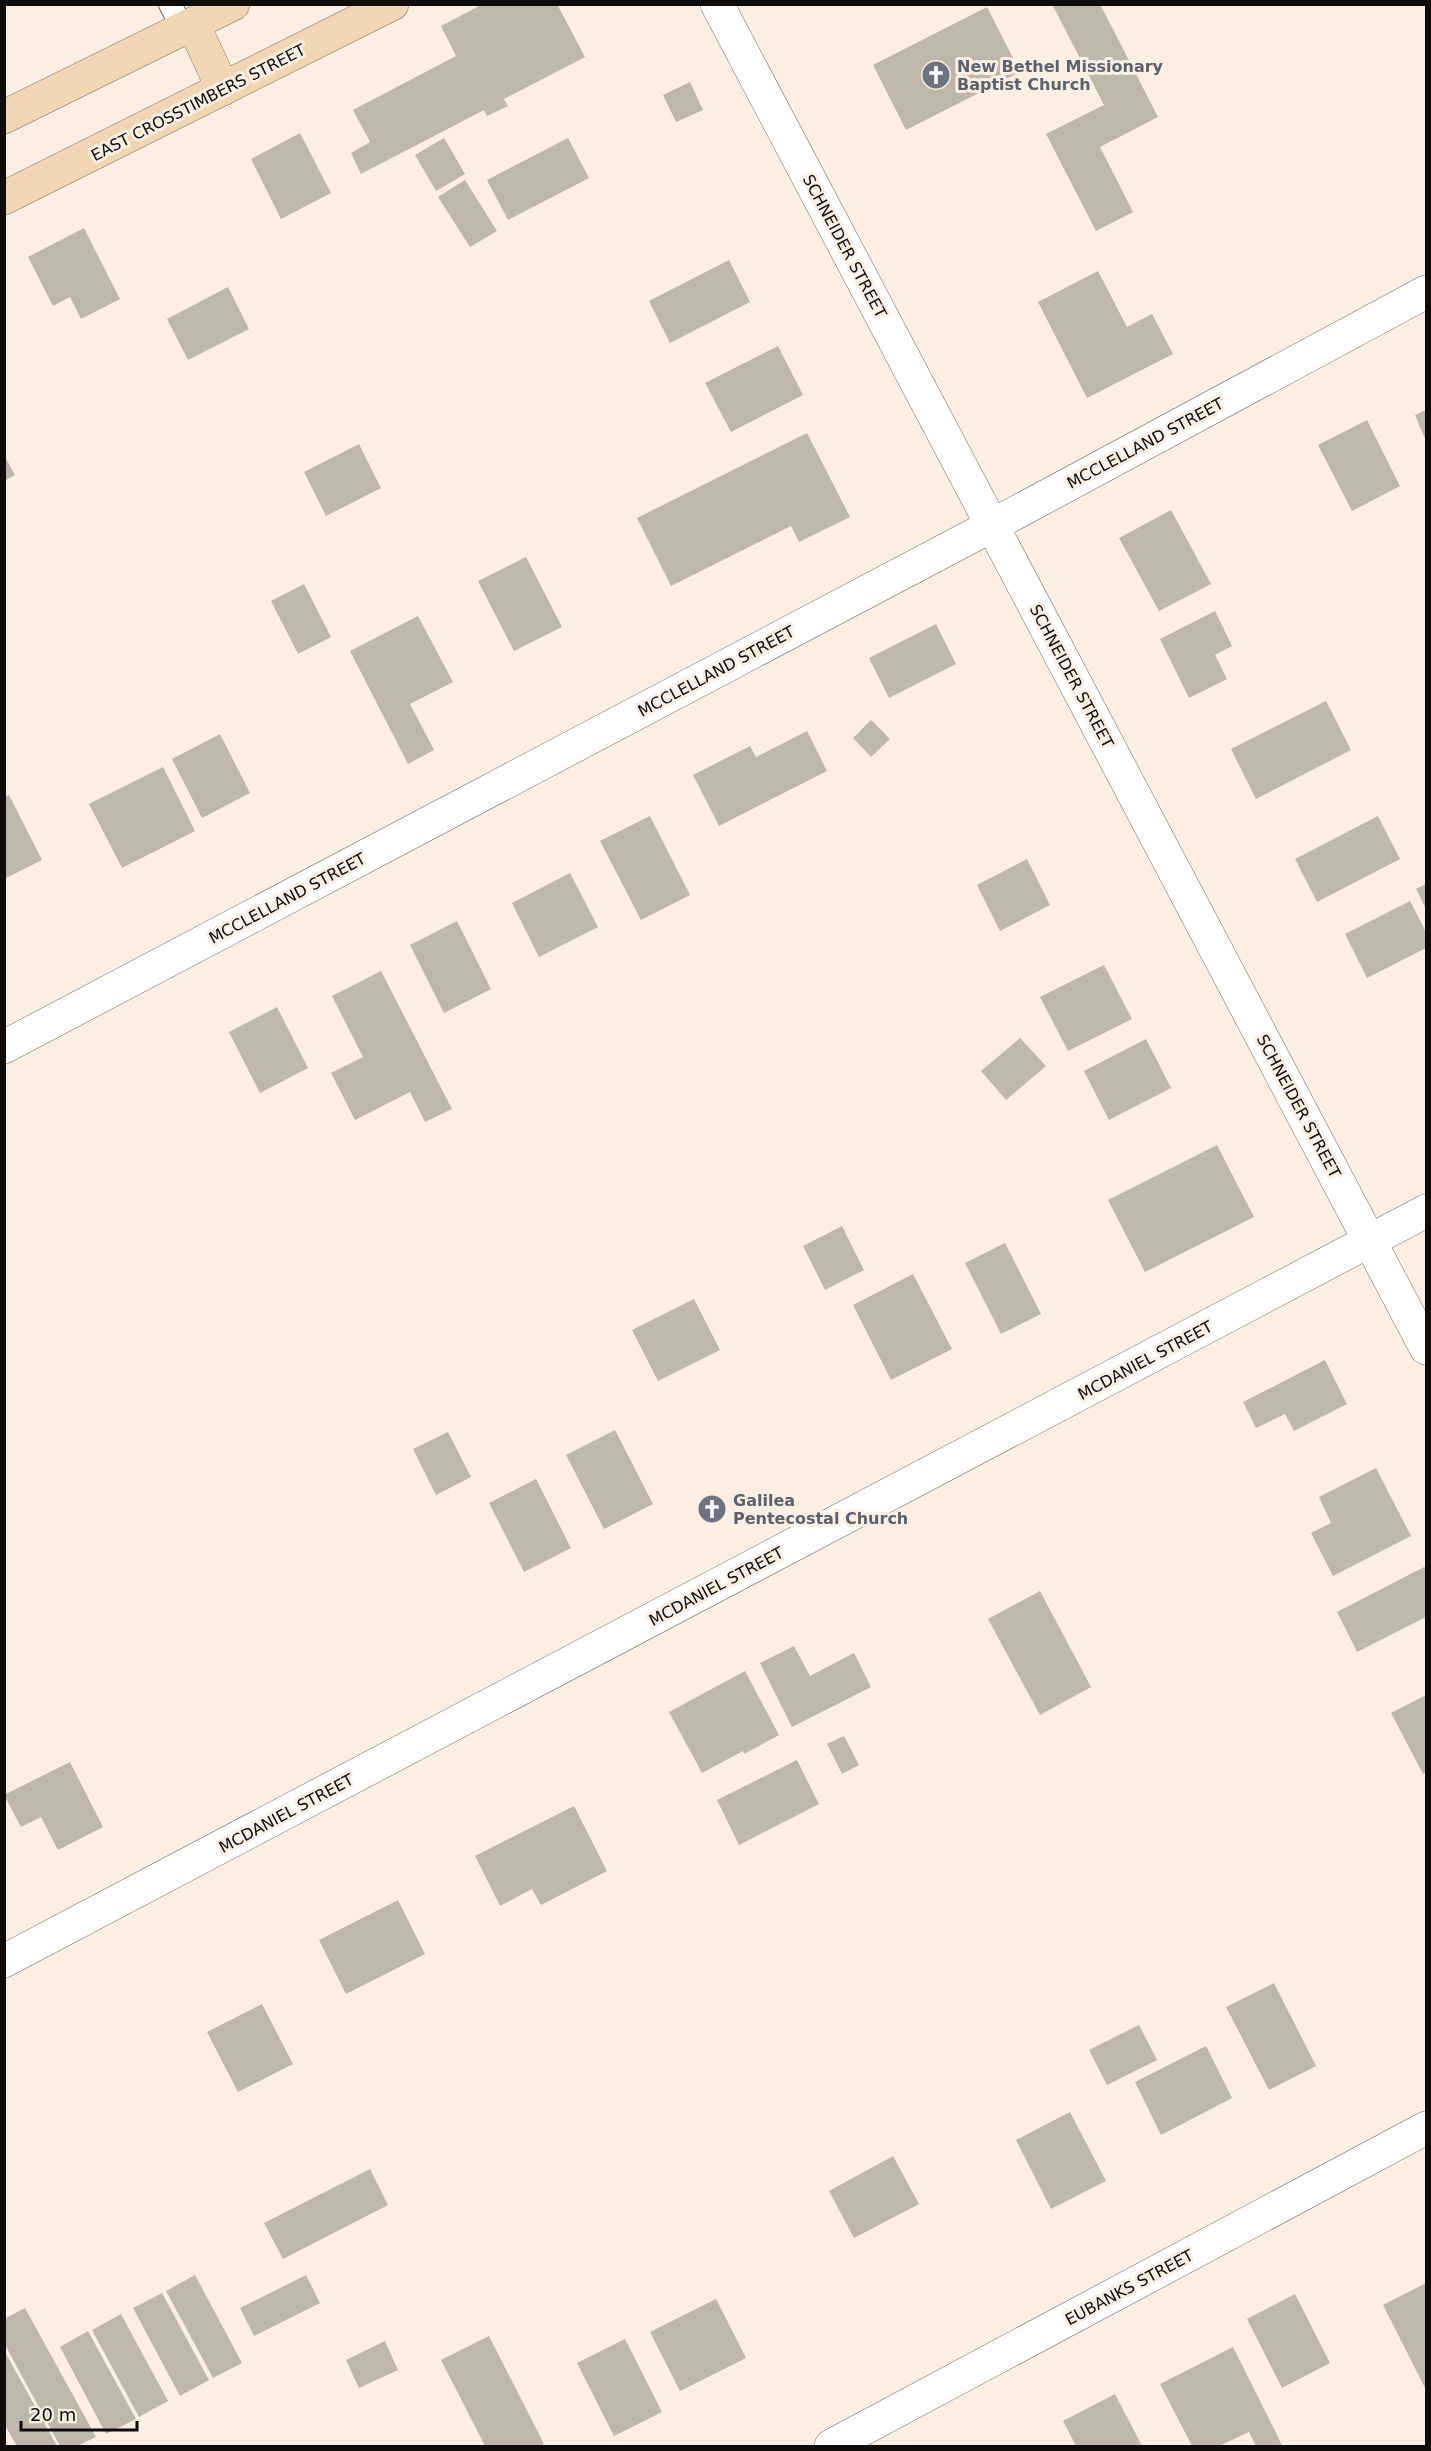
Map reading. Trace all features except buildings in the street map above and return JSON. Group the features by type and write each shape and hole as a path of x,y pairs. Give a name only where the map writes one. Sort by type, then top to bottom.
{"main road":[{"path":"4,117 182,19 233,4"},
{"name":"EAST CROSSTIMBERS STREET","path":"4,198 392,4"},
{"path":"182,19 223,89"}],"street":[{"name":"SCHNEIDER STREET","path":"717,4 1426,1348"},
{"name":"MCCLELLAND STREET","path":"4,1047 993,525 1426,292"},
{"name":"MCDANIEL STREET","path":"4,1961 1426,1211"},
{"name":"EUBANKS STREET","path":"831,2446 1426,2128"}],"place":[{"name":"New Bethel Missionary Baptist Church","path":"936,75"},
{"name":"Galilea Pentecostal Church","path":"712,1509"}]}
